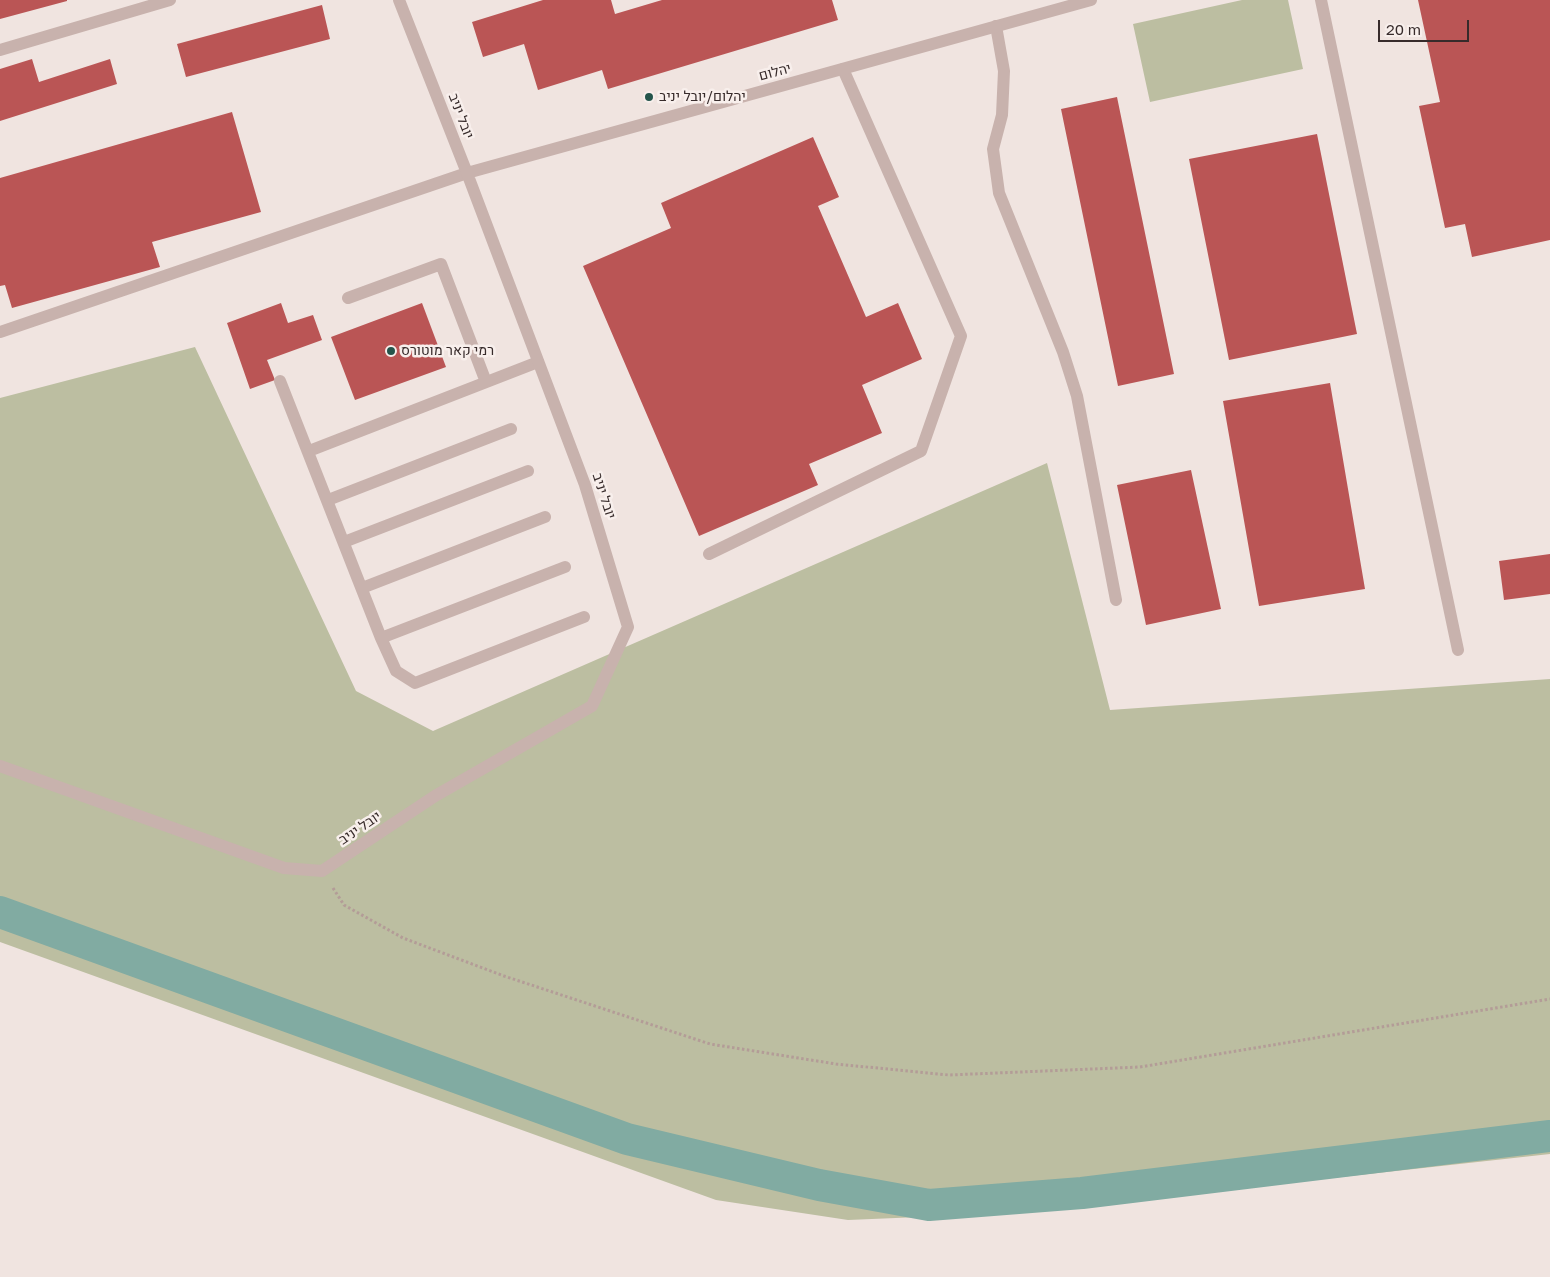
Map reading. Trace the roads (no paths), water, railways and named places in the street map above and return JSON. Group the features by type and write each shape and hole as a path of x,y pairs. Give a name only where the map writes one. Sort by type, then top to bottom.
{"street":[{"path":"0,50 170,0"},
{"name":"יובל יניב","path":"0,766 284,868 322,871 435,796 592,706 628,627 585,485 467,173 399,0"},
{"name":"יהלום","path":"0,332 467,173 996,26 1058,4 1091,0"},
{"path":"1321,0 1458,650"},
{"path":"996,26 1004,71 1002,115 993,149 999,193 1063,352 1076,396 1116,600"},
{"path":"708,554 921,450 961,336 843,69"},
{"path":"348,298 441,264 486,382"},
{"path":"309,451 538,362"},
{"path":"280,381 381,638 396,671 416,683 584,617"},
{"path":"328,500 511,429"},
{"path":"344,542 528,471"},
{"path":"362,588 545,517"},
{"path":"381,638 565,567"}],"waterway":[{"path":"0,912 627,1139 819,1185 929,1205 1082,1193 1550,1136"}],"place":[{"name":"יהלום/יובל יניב","path":"649,97"},
{"name":"רמי קאר מוטורס","path":"391,351"}]}
